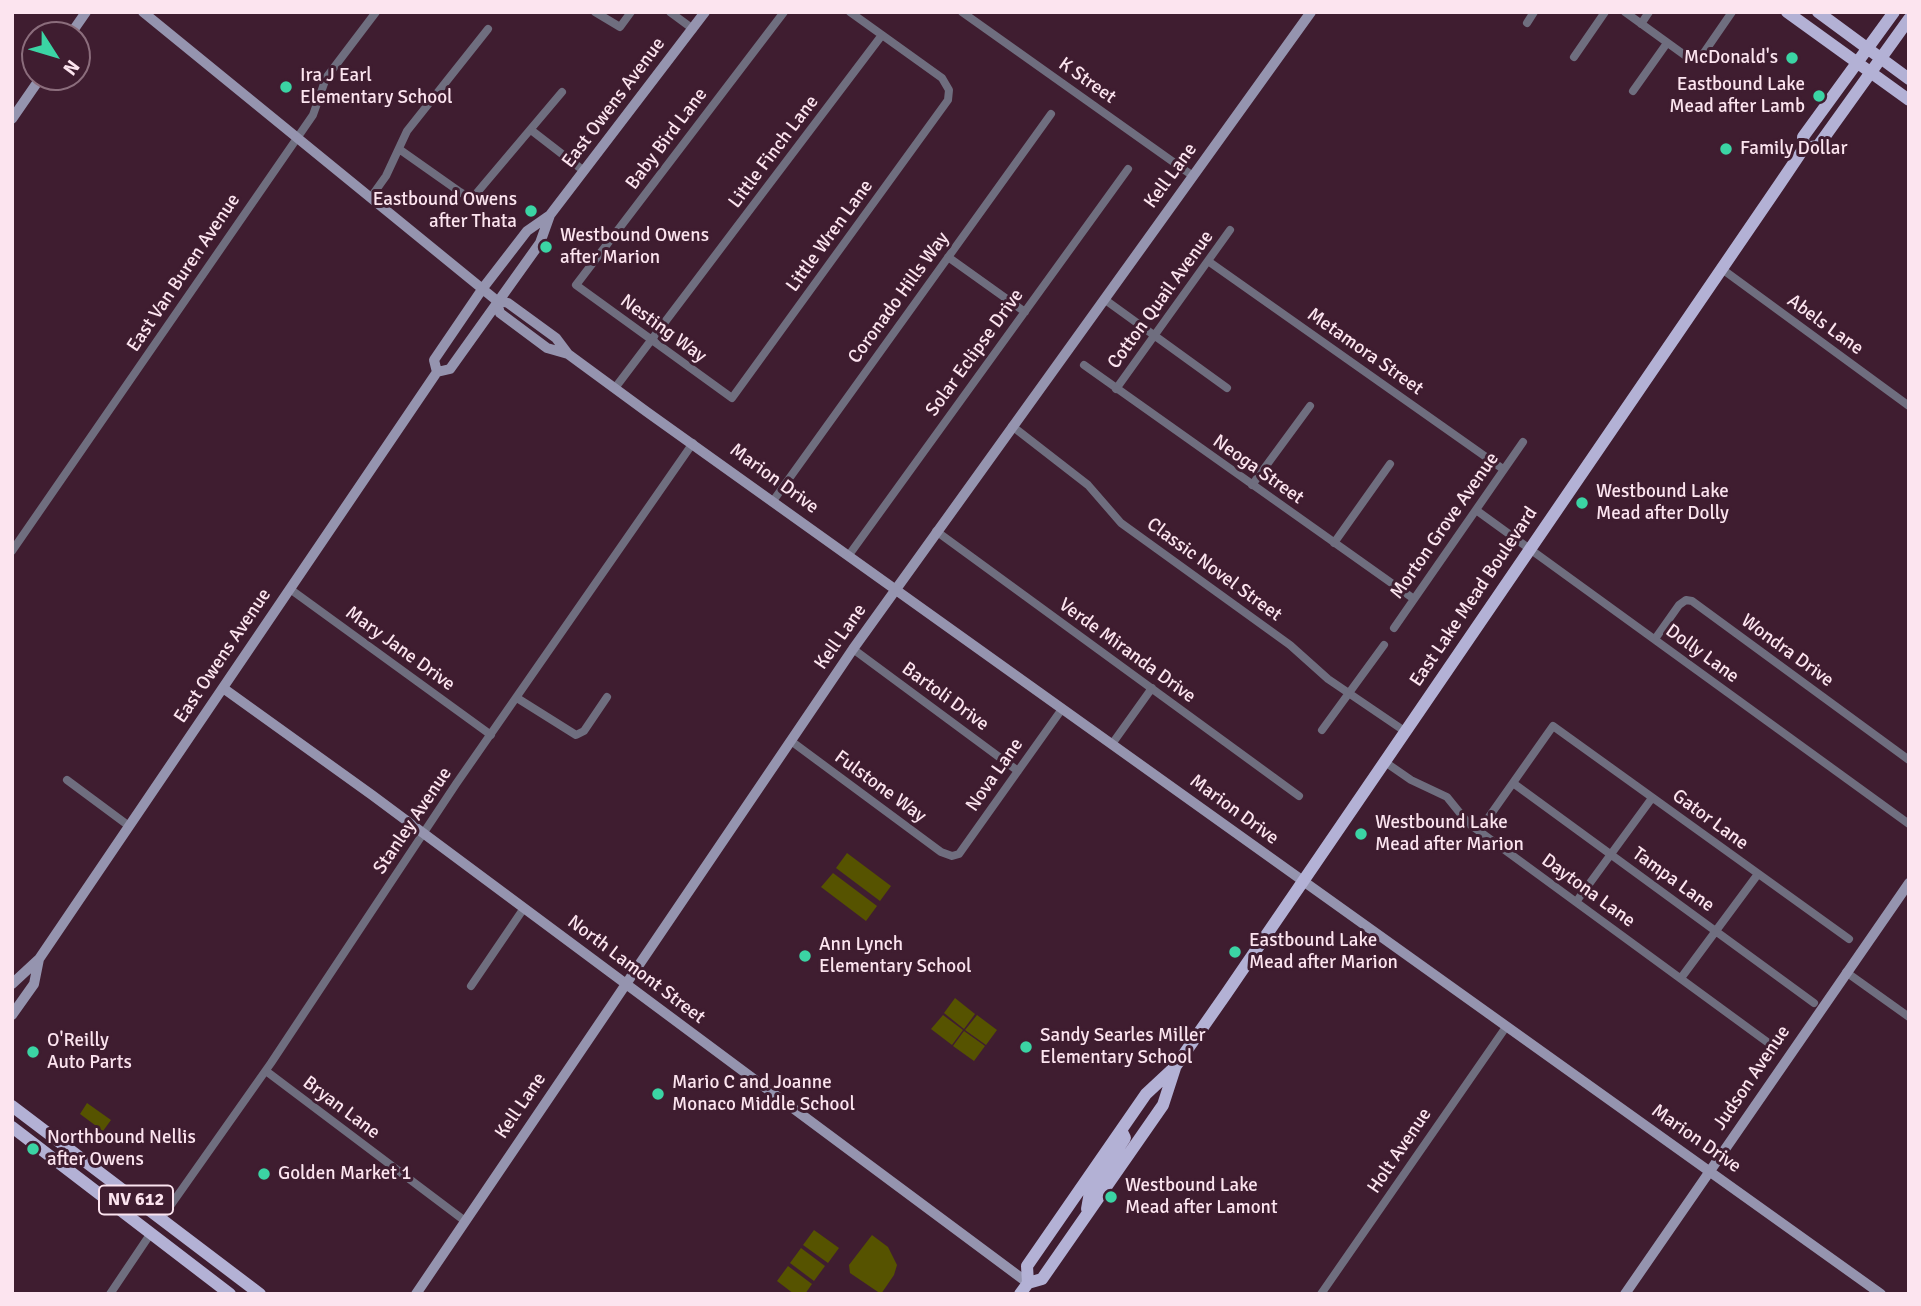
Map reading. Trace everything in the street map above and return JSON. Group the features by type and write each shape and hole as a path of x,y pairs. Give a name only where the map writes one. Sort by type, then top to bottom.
{"main road":[{"path":"1787,12 1909,100"},
{"path":"1818,12 1909,79"},
{"name":"East Lake Mead Boulevard","path":"1024,1288 1027,1266 1146,1094 1175,1067 1303,882 1804,148 1803,137 1894,12"},
{"name":"East Lake Mead Boulevard","path":"1804,148 1818,146 1909,19"},
{"name":"East Lake Mead Boulevard","path":"1024,1288 1042,1279 1163,1105 1175,1067"},
{"name":"NV 612","path":"12,1106 260,1294"},
{"name":"NV 612","path":"12,1127 230,1294"},
{"path":"1085,1216 1090,1192 1125,1138 1121,1130"}],"street":[{"name":"Marion Drive","path":"143,12 496,300 508,303 556,338 568,354 1881,1294"},
{"name":"East Van Buren Avenue","path":"12,551 313,115 326,78 376,12"},
{"path":"595,12 620,27 631,12"},
{"path":"670,12 693,29"},
{"name":"East Owens Avenue","path":"437,372 434,360 483,288 527,231 550,215 705,12"},
{"name":"Baby Bird Lane","path":"576,285 784,12"},
{"path":"850,12 882,35"},
{"name":"K Street","path":"962,12 1193,176"},
{"name":"Kell Lane","path":"415,1294 853,649 1311,12"},
{"path":"1527,23 1534,12"},
{"path":"1574,57 1605,12"},
{"path":"1625,12 1690,59 1701,57 1732,12"},
{"path":"1641,24 1649,12"},
{"path":"371,197 386,176 407,131 488,29"},
{"name":"Little Wren Lane","path":"732,398 948,100 949,90 942,78 882,35"},
{"name":"Little Finch Lane","path":"615,388 882,35"},
{"path":"1633,91 1667,43"},
{"path":"12,119 31,91"},
{"path":"399,149 468,197 483,188 562,92"},
{"name":"Coronado Hills Way","path":"773,500 1051,114"},
{"path":"531,130 584,172"},
{"name":"Solar Eclipse Drive","path":"849,555 1128,169"},
{"name":"East Owens Avenue","path":"12,984 39,959 437,372 450,369 496,300 541,243 550,215"},
{"name":"Cotton Quail Avenue","path":"1116,389 1230,230"},
{"path":"948,257 1024,312"},
{"name":"Metamora Street","path":"1208,261 1503,469"},
{"name":"Abels Lane","path":"1722,269 1909,406"},
{"name":"Nesting Way","path":"576,285 732,398"},
{"path":"1104,299 1227,388"},
{"name":"Neoga Street","path":"1084,365 1414,599"},
{"path":"1252,485 1310,406"},
{"name":"Classic Novel Street","path":"1012,426 1088,485 1121,523 1290,645 1349,693 1406,732"},
{"name":"Morton Grove Avenue","path":"1394,628 1523,442"},
{"name":"Stanley Avenue","path":"161,1219 266,1071 491,735 693,443"},
{"path":"1334,543 1390,464"},
{"name":"Dolly Lane","path":"1476,510 1909,824"},
{"name":"Verde Miranda Drive","path":"936,531 1299,796"},
{"name":"Mary Jane Drive","path":"290,589 491,735"},
{"name":"Wondra Drive","path":"1655,639 1679,605 1686,600 1692,601 1909,760"},
{"path":"1322,730 1384,645"},
{"name":"Bartoli Drive","path":"853,649 1017,771"},
{"name":"North Lamont Street","path":"223,688 524,908 1024,1288"},
{"path":"1112,744 1152,688"},
{"path":"517,698 576,736 584,731 607,697"},
{"name":"Nova Lane","path":"952,856 959,854 1062,709"},
{"name":"Gator Lane","path":"1513,783 1553,726 1849,939"},
{"name":"Fulstone Way","path":"790,741 941,852 952,856"},
{"name":"Daytona Lane","path":"1385,762 1411,780 1447,797 1468,823 1774,1047"},
{"path":"67,780 129,826"},
{"path":"1479,831 1513,783"},
{"name":"Tampa Lane","path":"1513,783 1814,1003"},
{"path":"1576,902 1652,798"},
{"path":"1681,978 1758,874"},
{"name":"Judson Avenue","path":"1625,1294 1909,883"},
{"path":"471,986 524,908"},
{"name":"East Owens Avenue","path":"12,1015 34,984 39,959"},
{"path":"1846,972 1909,1017"},
{"name":"Holt Avenue","path":"1321,1294 1506,1027"},
{"name":"Bryan Lane","path":"266,1071 465,1221"},
{"path":"110,1294 151,1233"}],"shaded area":[{"path":"847,853 891,886 880,901 836,868"},
{"path":"833,873 877,906 866,921 821,887"},
{"path":"955,998 975,1014 964,1029 944,1013"},
{"path":"943,1015 963,1030 952,1045 931,1029"},
{"path":"977,1015 997,1030 986,1045 965,1030"},
{"path":"964,1031 985,1046 974,1061 953,1046"},
{"path":"87,1103 111,1120 103,1131 80,1114"},
{"path":"814,1230 839,1248 828,1263 803,1245"},
{"path":"872,1235 888,1247 897,1265 894,1275 881,1294 850,1273 849,1265"},
{"path":"801,1248 825,1266 814,1281 790,1263"},
{"path":"788,1266 812,1284 805,1294 794,1294 777,1281"}],"place":[{"name":"McDonald's","path":"1792,58"},
{"name":"Ira J Earl Elementary School","path":"286,87"},
{"name":"Eastbound Lake Mead after Lamb","path":"1819,96"},
{"name":"Family Dollar","path":"1726,149"},
{"name":"Eastbound Owens after Thata","path":"531,211"},
{"name":"Westbound Owens after Marion","path":"546,247"},
{"name":"Westbound Lake Mead after Dolly","path":"1582,503"},
{"name":"Westbound Lake Mead after Marion","path":"1361,834"},
{"name":"Eastbound Lake Mead after Marion","path":"1235,952"},
{"name":"Ann Lynch Elementary School","path":"805,956"},
{"name":"Sandy Searles Miller Elementary School","path":"1026,1047"},
{"name":"O'Reilly Auto Parts","path":"33,1052"},
{"name":"Mario C and Joanne Monaco Middle School","path":"658,1094"},
{"name":"Northbound Nellis after Owens","path":"33,1149"},
{"name":"Golden Market 1","path":"264,1174"},
{"name":"Westbound Lake Mead after Lamont","path":"1111,1197"}]}
